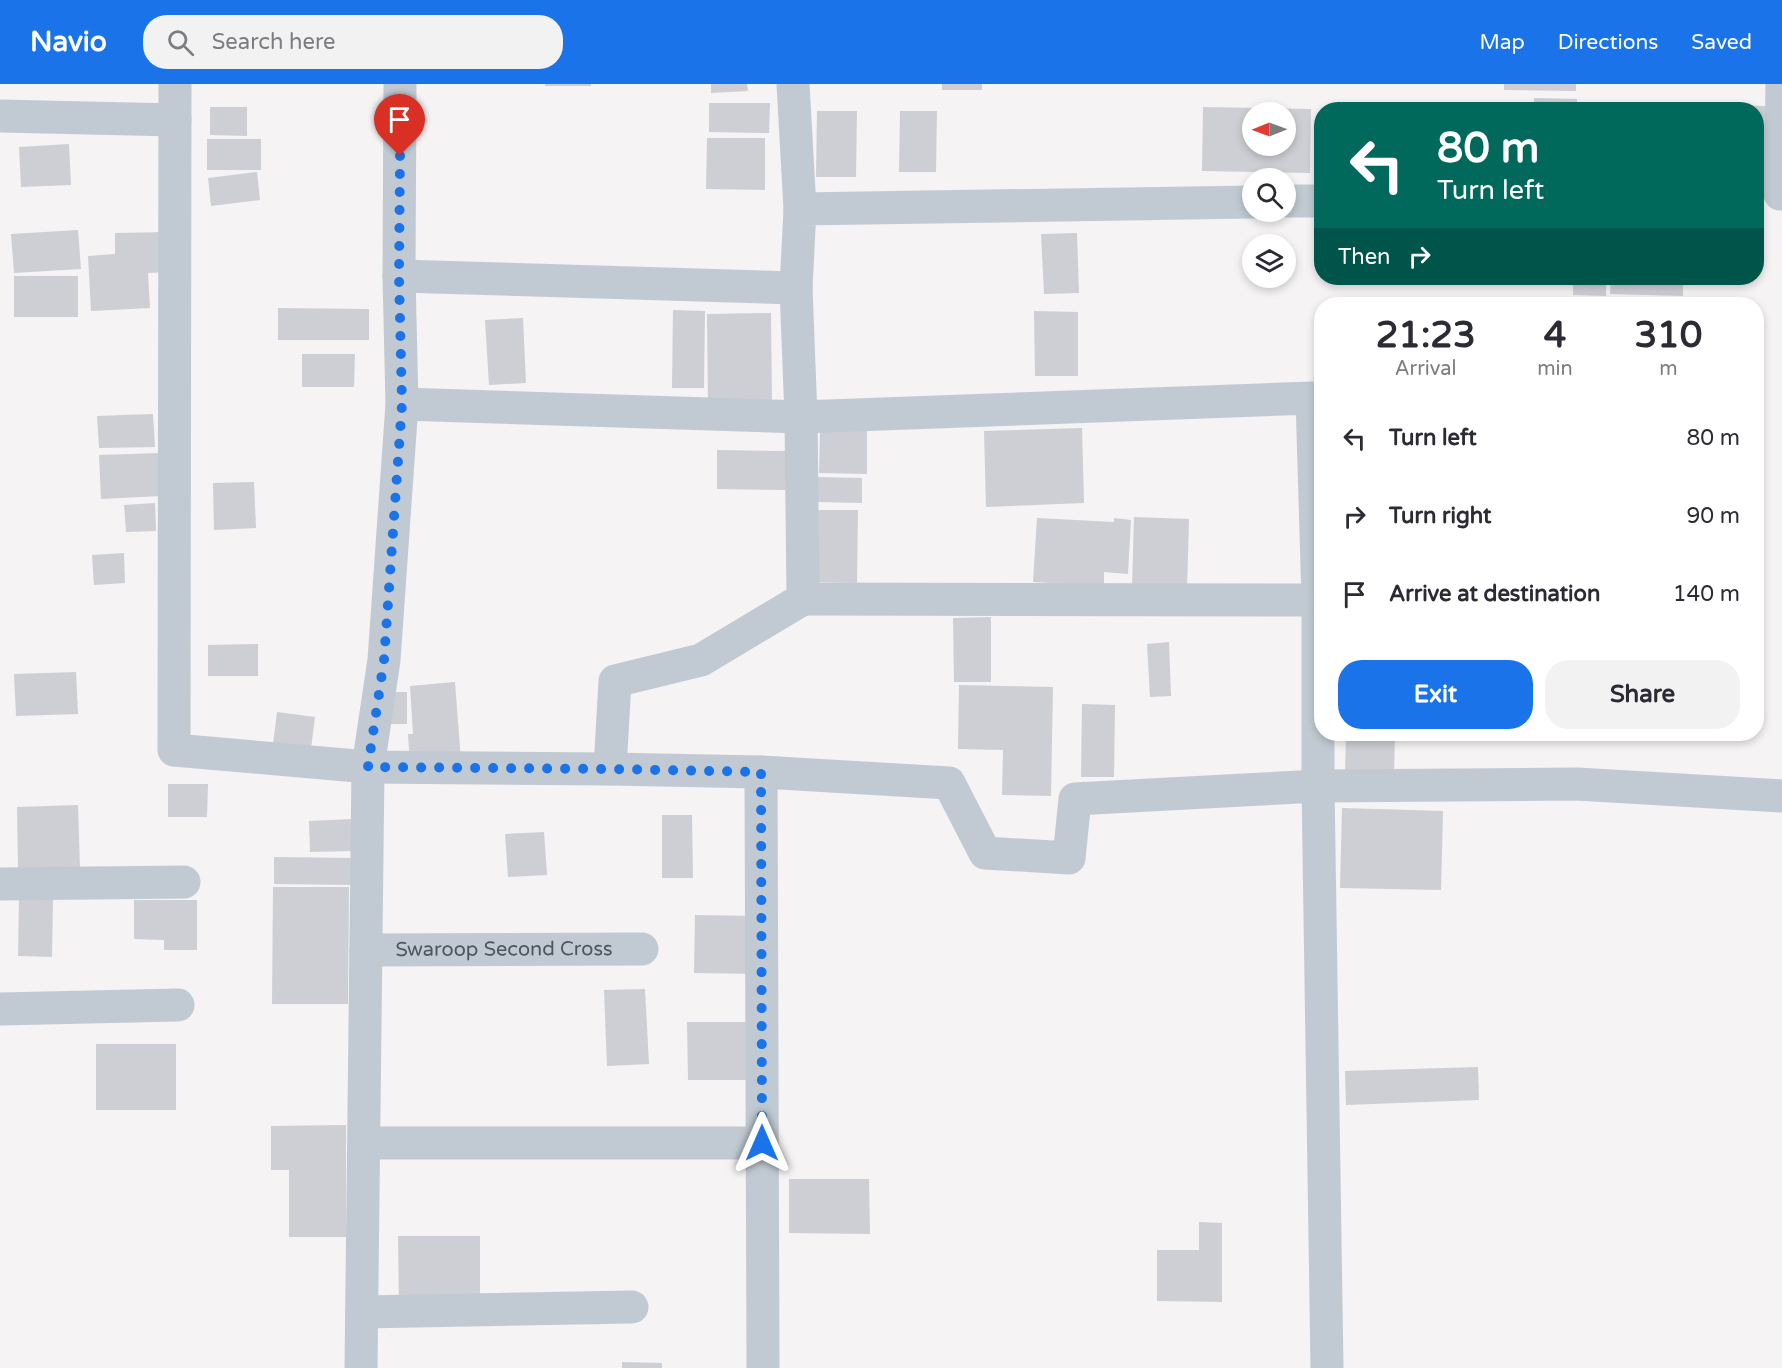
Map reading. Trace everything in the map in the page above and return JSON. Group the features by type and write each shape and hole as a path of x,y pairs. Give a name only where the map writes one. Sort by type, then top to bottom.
{"street":[{"path":"175,84 174,750 368,767 761,772 949,783 985,853 1069,858 1075,799 1318,786 1577,784 1782,796"},
{"path":"361,1368 368,767 384,660 402,404 399,276 400,84"},
{"path":"793,84 800,209 796,288 801,417 803,600"},
{"path":"1773,194 1782,84"},
{"path":"0,116 175,120"},
{"path":"1296,201 1314,201"},
{"path":"800,209 1242,202"},
{"path":"399,276 796,288"},
{"path":"402,404 801,417 1312,398 1314,448"},
{"path":"610,769 615,681 701,660 803,600 1314,600"},
{"path":"1318,741 1328,1368"},
{"path":"761,772 763,1368"},
{"path":"0,884 184,882"},
{"name":"Swaroop Second Cross","path":"366,950 642,949"},
{"path":"0,1009 178,1005"},
{"path":"364,1143 762,1143"},
{"path":"362,1312 632,1307"}],"building":[{"path":"545,84 591,84 591,86 545,86"},
{"path":"711,84 747,84 748,91 711,93"},
{"path":"942,84 982,84 982,90 942,90"},
{"path":"1504,84 1576,84 1576,91 1504,90"},
{"path":"1534,98 1577,99 1577,102 1534,102"},
{"path":"709,103 770,103 769,133 709,132"},
{"path":"1764,106 1767,106 1764,175"},
{"path":"210,107 247,107 247,136 210,135"},
{"path":"1203,107 1242,108 1242,156 1296,156 1296,109 1311,109 1310,173 1296,173 1296,168 1242,168 1242,172 1202,171"},
{"path":"817,111 857,111 856,177 816,177"},
{"path":"900,111 937,111 936,172 899,172"},
{"path":"707,138 765,138 765,190 706,189"},
{"path":"207,139 261,139 261,170 207,170"},
{"path":"69,144 71,185 21,187 19,147"},
{"path":"257,172 260,200 211,206 208,178"},
{"path":"78,230 81,269 14,273 11,234"},
{"path":"167,232 169,272 148,273 150,308 91,311 88,256 115,254 115,233"},
{"path":"1077,233 1079,293 1044,294 1041,234"},
{"path":"14,276 78,276 78,317 14,317"},
{"path":"1573,285 1606,285 1606,296 1573,295"},
{"path":"1611,285 1683,285 1683,296 1610,294"},
{"path":"278,308 369,309 369,340 278,340"},
{"path":"673,310 705,311 704,388 672,388"},
{"path":"1034,311 1078,312 1078,376 1035,376"},
{"path":"771,313 772,407 708,408 707,314"},
{"path":"523,318 526,383 489,385 485,320"},
{"path":"302,354 355,354 354,387 302,387"},
{"path":"153,414 155,447 99,448 97,416"},
{"path":"1082,428 1084,503 986,507 984,431"},
{"path":"820,430 867,430 867,474 819,473"},
{"path":"717,450 787,451 787,490 717,489"},
{"path":"160,453 161,496 101,499 99,455"},
{"path":"818,477 862,478 862,503 817,502"},
{"path":"254,482 256,528 214,530 213,483"},
{"path":"155,503 156,531 126,532 124,505"},
{"path":"813,510 858,510 857,583 812,582"},
{"path":"1134,517 1189,519 1187,589 1132,587"},
{"path":"1037,518 1114,522 1114,518 1131,520 1128,574 1104,572 1104,586 1033,582"},
{"path":"124,553 125,583 94,585 92,555"},
{"path":"991,617 991,682 954,682 953,618"},
{"path":"1169,642 1171,696 1150,697 1147,644"},
{"path":"258,644 258,676 208,676 208,645"},
{"path":"76,672 78,714 16,716 14,674"},
{"path":"455,682 461,761 410,765 408,734 413,734 410,686"},
{"path":"959,685 1053,687 1051,796 1002,795 1003,750 958,749"},
{"path":"364,692 407,692 407,724 363,724"},
{"path":"1082,704 1115,705 1114,777 1081,777"},
{"path":"277,712 315,717 310,757 272,753"},
{"path":"1346,741 1395,741 1394,774 1345,773"},
{"path":"168,784 208,784 207,817 168,817"},
{"path":"78,805 80,869 18,870 17,807"},
{"path":"1342,808 1443,811 1441,890 1340,888"},
{"path":"662,815 692,815 693,878 662,878"},
{"path":"352,819 353,851 310,852 309,821"},
{"path":"544,832 547,875 508,877 505,834"},
{"path":"274,857 355,858 355,885 274,884"},
{"path":"273,887 349,887 348,1004 272,1004"},
{"path":"19,896 53,897 52,957 18,956"},
{"path":"134,900 197,900 197,950 164,950 164,940 134,939"},
{"path":"695,915 759,916 758,974 694,973"},
{"path":"645,989 649,1064 607,1066 604,990"},
{"path":"687,1022 755,1022 755,1080 688,1080"},
{"path":"96,1044 176,1044 176,1110 96,1110"},
{"path":"1478,1067 1479,1100 1346,1105 1345,1071"},
{"path":"346,1125 346,1237 289,1237 289,1170 271,1170 271,1126"},
{"path":"789,1179 869,1179 870,1234 789,1233"},
{"path":"1199,1222 1222,1223 1222,1302 1157,1301 1157,1250 1199,1250"},
{"path":"398,1236 480,1236 480,1310 399,1310"},
{"path":"622,1362 662,1363 662,1368 622,1368"}],"route":[{"path":"400,156 399,276 402,404 384,660 368,767 761,772 762,1143"}]}
